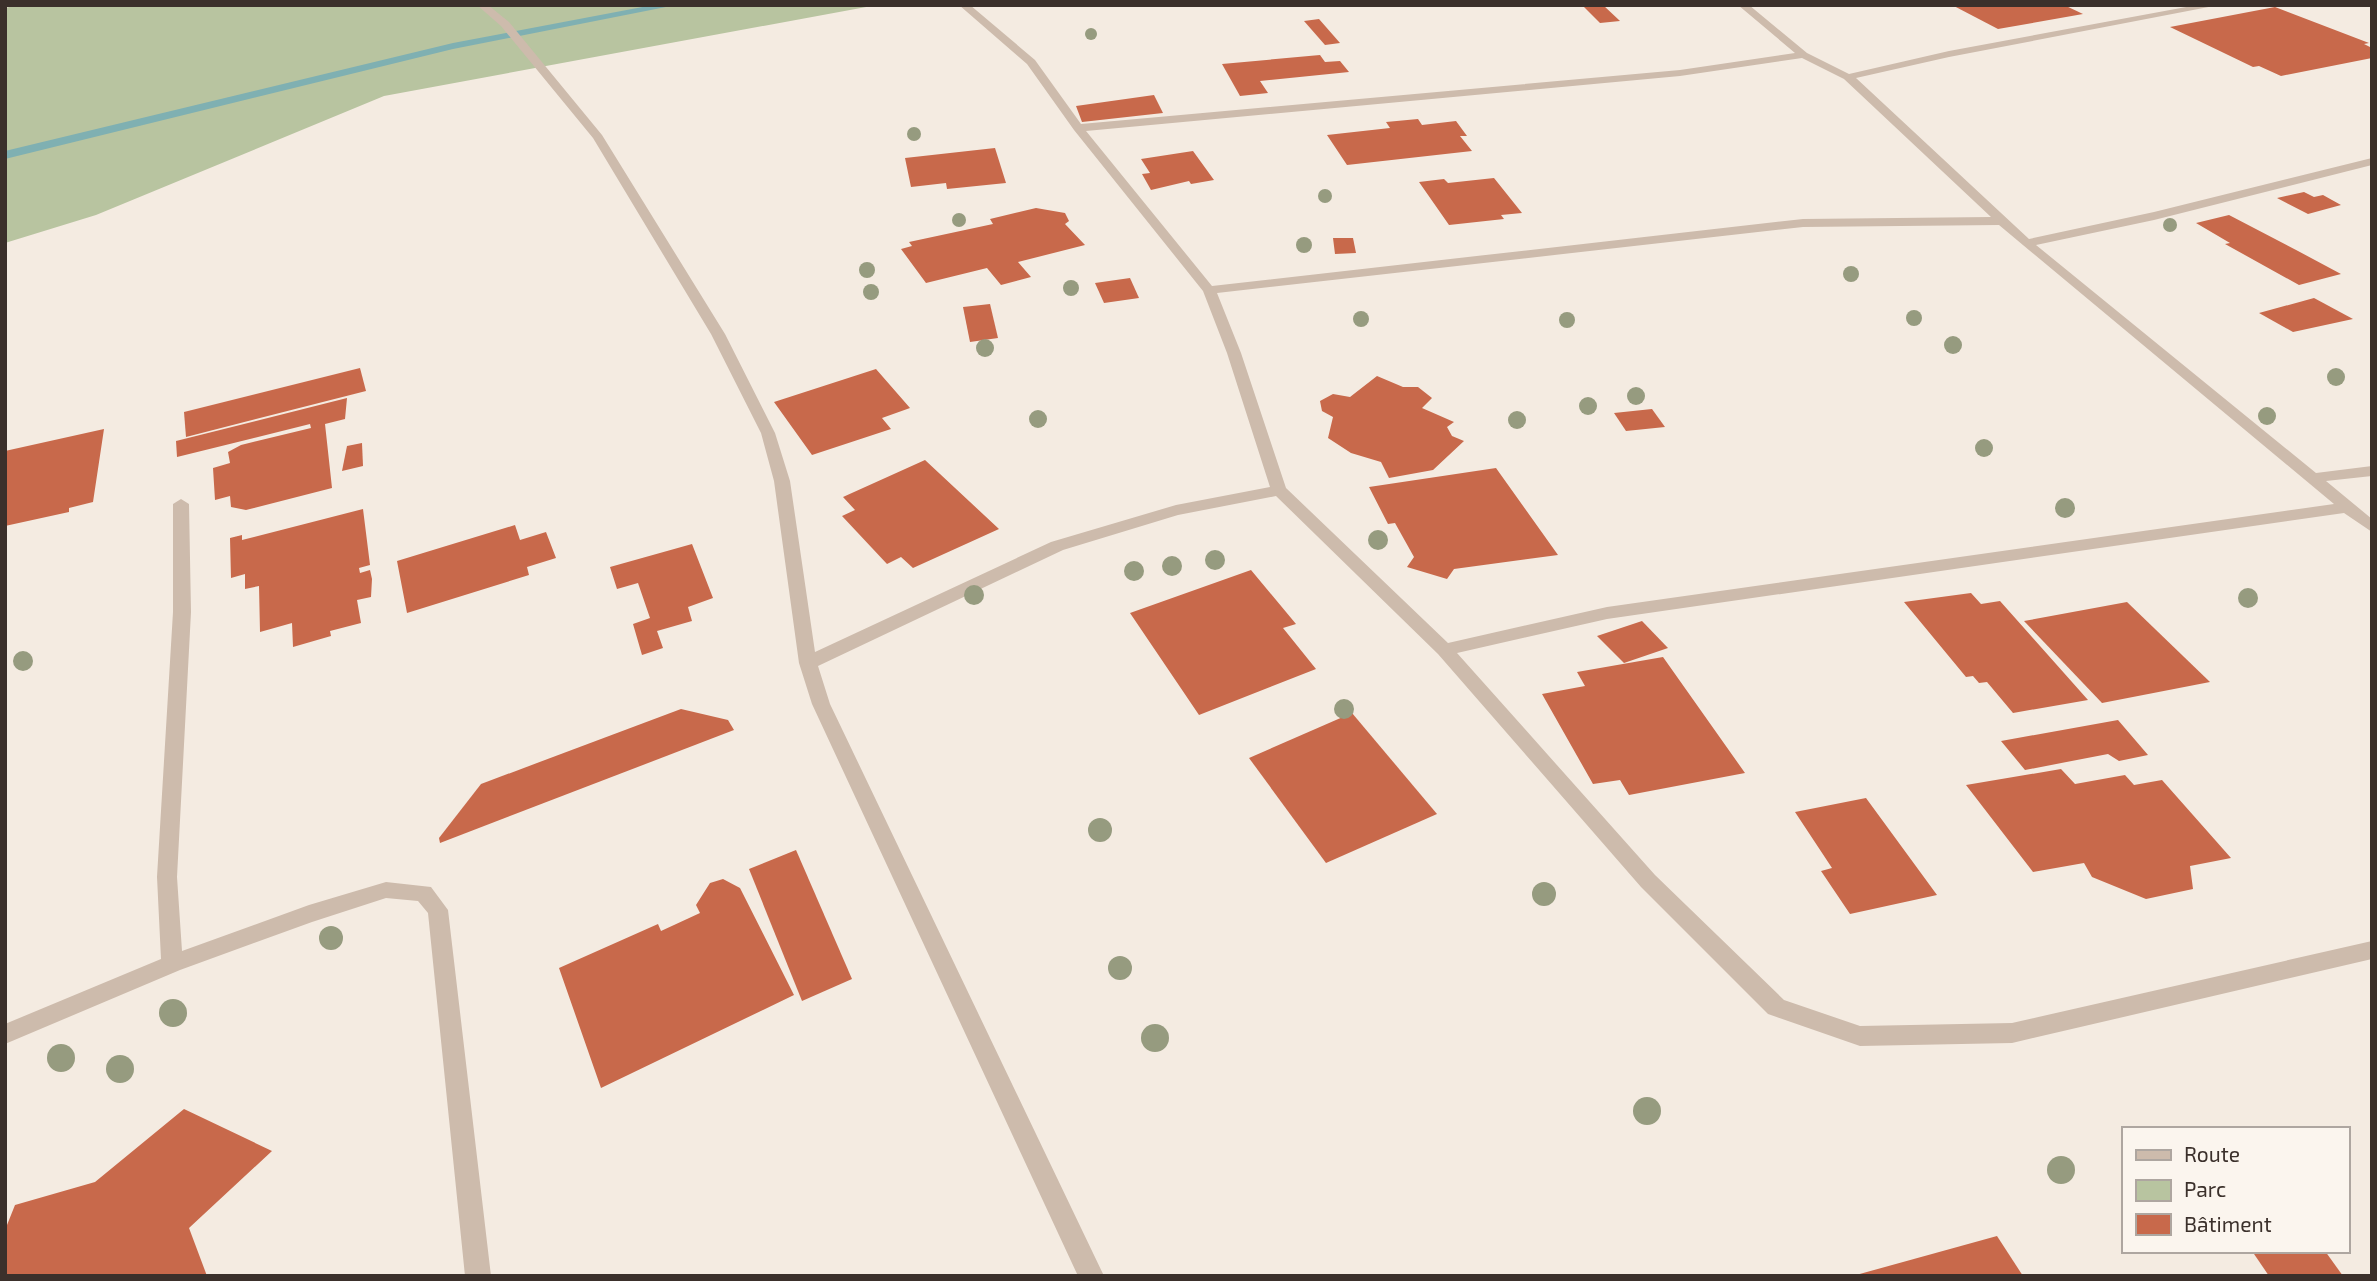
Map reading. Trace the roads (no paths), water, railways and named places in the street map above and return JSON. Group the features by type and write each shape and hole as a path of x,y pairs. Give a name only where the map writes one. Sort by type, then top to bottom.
{"street":[{"path":"482,5 505,24 598,137 718,334 768,433 782,481 808,663 821,704 1091,1276"},
{"path":"964,5 1031,62 1078,128 1209,290 1234,353 1279,491 1444,650 1648,881 1776,1007 1860,1036 2012,1033 2372,950"},
{"path":"1743,5 1803,55 1848,77 2026,243 2372,527"},
{"path":"1848,77 1949,54 2214,5"},
{"path":"1078,128 1679,73 1803,55"},
{"path":"2026,243 2154,216 2372,161"},
{"path":"1209,290 1802,223 2003,221"},
{"path":"2315,478 2372,471"},
{"path":"808,663 1057,546 1176,509 1279,491"},
{"path":"172,964 167,877 182,612 181,504"},
{"path":"1444,650 1607,612 2348,507"},
{"path":"5,1034 172,964 309,914 386,890 424,893 438,910 478,1276"}],"waterway":[{"path":"5,155 453,46 671,5"}]}
